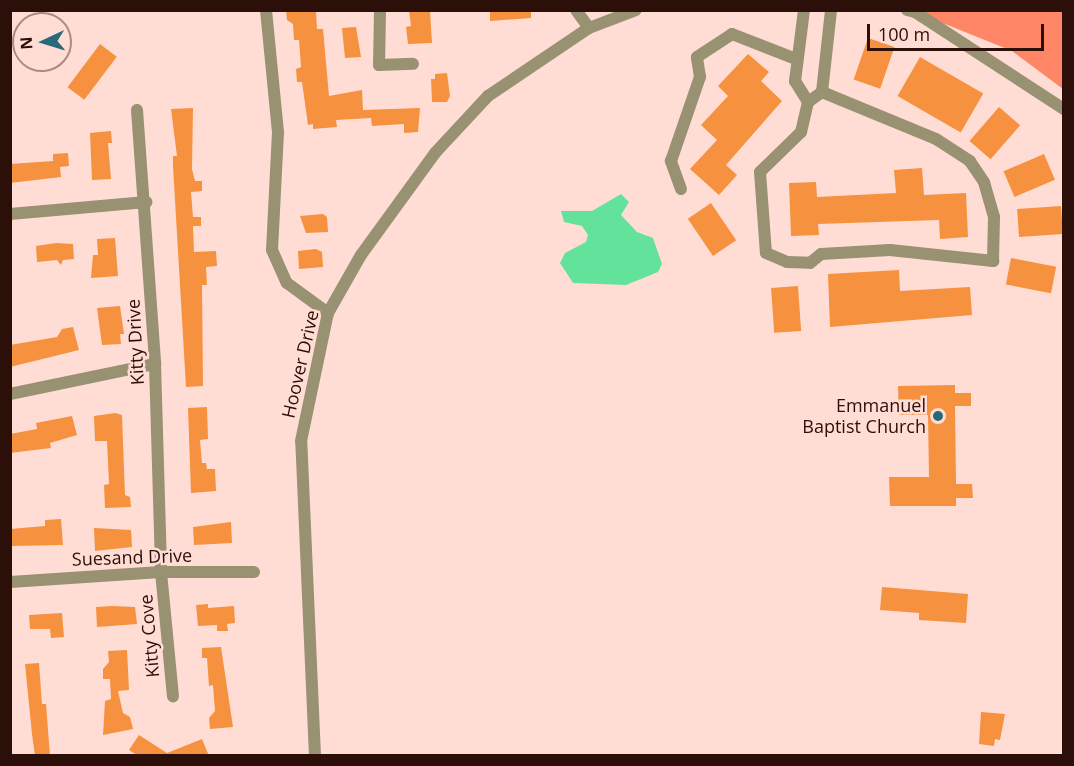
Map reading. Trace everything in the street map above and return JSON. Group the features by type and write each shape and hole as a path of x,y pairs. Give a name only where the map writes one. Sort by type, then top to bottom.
{"street":[{"path":"266,10 278,132 272,250 287,283 328,313"},
{"path":"380,10 379,65 413,64"},
{"path":"576,10 590,28"},
{"name":"Hoover Drive","path":"315,756 301,441 328,313 361,255 435,153 488,96 590,28 636,10"},
{"path":"804,10 795,81 808,102"},
{"path":"822,92 936,139 970,161 984,182 994,217 993,261 890,250 821,254 810,263 787,262 766,253 760,172 801,132 808,102 822,92 831,10"},
{"path":"907,10 963,42 1064,109"},
{"path":"681,189 671,161 700,77 697,57 732,34 796,59"},
{"name":"Kitty Drive","path":"137,111 146,202 155,364 161,572"},
{"path":"10,214 146,202"},
{"path":"10,394 155,364"},
{"name":"Suesand Drive","path":"10,582 161,572 254,572"},
{"name":"Kitty Cove","path":"161,572 173,696"}],"shaded area":[{"path":"913,11 1063,11 1063,89 1012,51"},
{"path":"621,194 629,202 621,215 637,232 653,238 662,264 658,272 626,285 573,283 560,263 565,253 586,242 588,235 582,226 564,222 561,211 592,211"}],"building":[{"path":"286,10 316,10 317,29 323,29 329,96 362,90 363,110 420,108 418,132 404,133 404,124 372,126 371,118 336,120 337,127 313,129 313,124 308,125 302,82 297,82 296,69 301,67 299,40 294,40 293,24 287,20"},
{"path":"409,10 430,10 432,43 408,44 406,27 411,26"},
{"path":"490,10 531,10 531,18 490,21"},
{"path":"356,27 361,57 345,58 342,28"},
{"path":"868,38 894,47 880,89 854,80"},
{"path":"100,44 117,57 84,100 68,87"},
{"path":"748,54 769,72 761,81 782,101 726,165 737,175 719,195 690,169 717,140 701,125 728,96 718,86"},
{"path":"920,57 983,94 961,132 898,96"},
{"path":"447,73 450,96 447,102 432,102 431,79 435,79 435,74"},
{"path":"999,107 1020,125 991,159 969,141"},
{"path":"193,108 192,169 195,181 202,181 202,191 191,192 193,217 201,217 201,226 193,226 194,252 216,251 217,266 206,267 207,285 202,285 203,386 186,387 173,166 173,156 177,156 171,109"},
{"path":"111,131 112,143 108,143 111,179 92,180 90,133"},
{"path":"68,153 69,166 60,167 61,177 10,183 10,164 53,161 53,154"},
{"path":"1044,154 1055,180 1014,197 1003,171"},
{"path":"922,168 924,195 966,193 968,237 940,239 939,220 818,224 819,235 791,236 789,183 816,182 817,197 896,193 894,170"},
{"path":"711,203 736,240 713,256 688,219"},
{"path":"1061,206 1063,234 1019,237 1017,209"},
{"path":"323,214 327,217 328,232 306,233 300,216"},
{"path":"115,238 118,276 91,278 93,255 98,255 97,239"},
{"path":"56,243 73,244 74,259 63,260 61,265 57,260 37,262 36,246"},
{"path":"316,249 322,252 323,267 299,269 298,251"},
{"path":"1011,258 1056,267 1051,293 1006,285"},
{"path":"899,270 900,291 970,287 972,315 830,327 828,274"},
{"path":"798,286 801,331 774,333 771,288"},
{"path":"120,306 124,334 120,334 121,344 102,345 97,308"},
{"path":"73,327 79,350 10,367 10,345 57,337 62,329"},
{"path":"955,385 955,393 971,393 971,406 955,406 956,484 972,484 973,498 956,498 956,506 890,506 889,477 929,477 928,415 899,415 898,386"},
{"path":"207,407 208,439 200,440 202,463 206,463 207,469 215,469 216,491 191,493 188,408"},
{"path":"115,413 122,415 125,495 130,497 131,507 105,508 104,485 109,484 107,441 95,441 94,416"},
{"path":"72,416 77,435 50,443 51,448 10,453 10,434 37,429 36,423"},
{"path":"61,519 63,545 10,546 10,529 45,526 45,520"},
{"path":"231,522 232,543 194,545 193,527"},
{"path":"94,528 131,530 132,547 95,551"},
{"path":"882,587 968,594 966,623 919,620 919,613 880,610"},
{"path":"208,604 208,608 234,606 235,623 227,624 228,631 217,631 217,625 198,626 196,605"},
{"path":"96,607 135,607 137,624 97,627"},
{"path":"62,613 64,637 51,638 50,629 30,629 29,615"},
{"path":"221,647 233,727 210,729 209,718 215,711 213,685 209,686 207,658 202,658 202,648"},
{"path":"127,650 129,690 118,691 123,713 130,717 133,729 103,735 105,701 111,699 110,679 103,679 103,669 109,662 108,651"},
{"path":"39,663 42,704 46,704 50,756 35,756 32,734 25,664"},
{"path":"981,712 1005,714 1000,740 995,739 994,746 979,744"},
{"path":"139,735 167,753 202,739 209,756 138,756 129,750"}],"place":[{"name":"Emmanuel Baptist Church","path":"938,416"}]}
